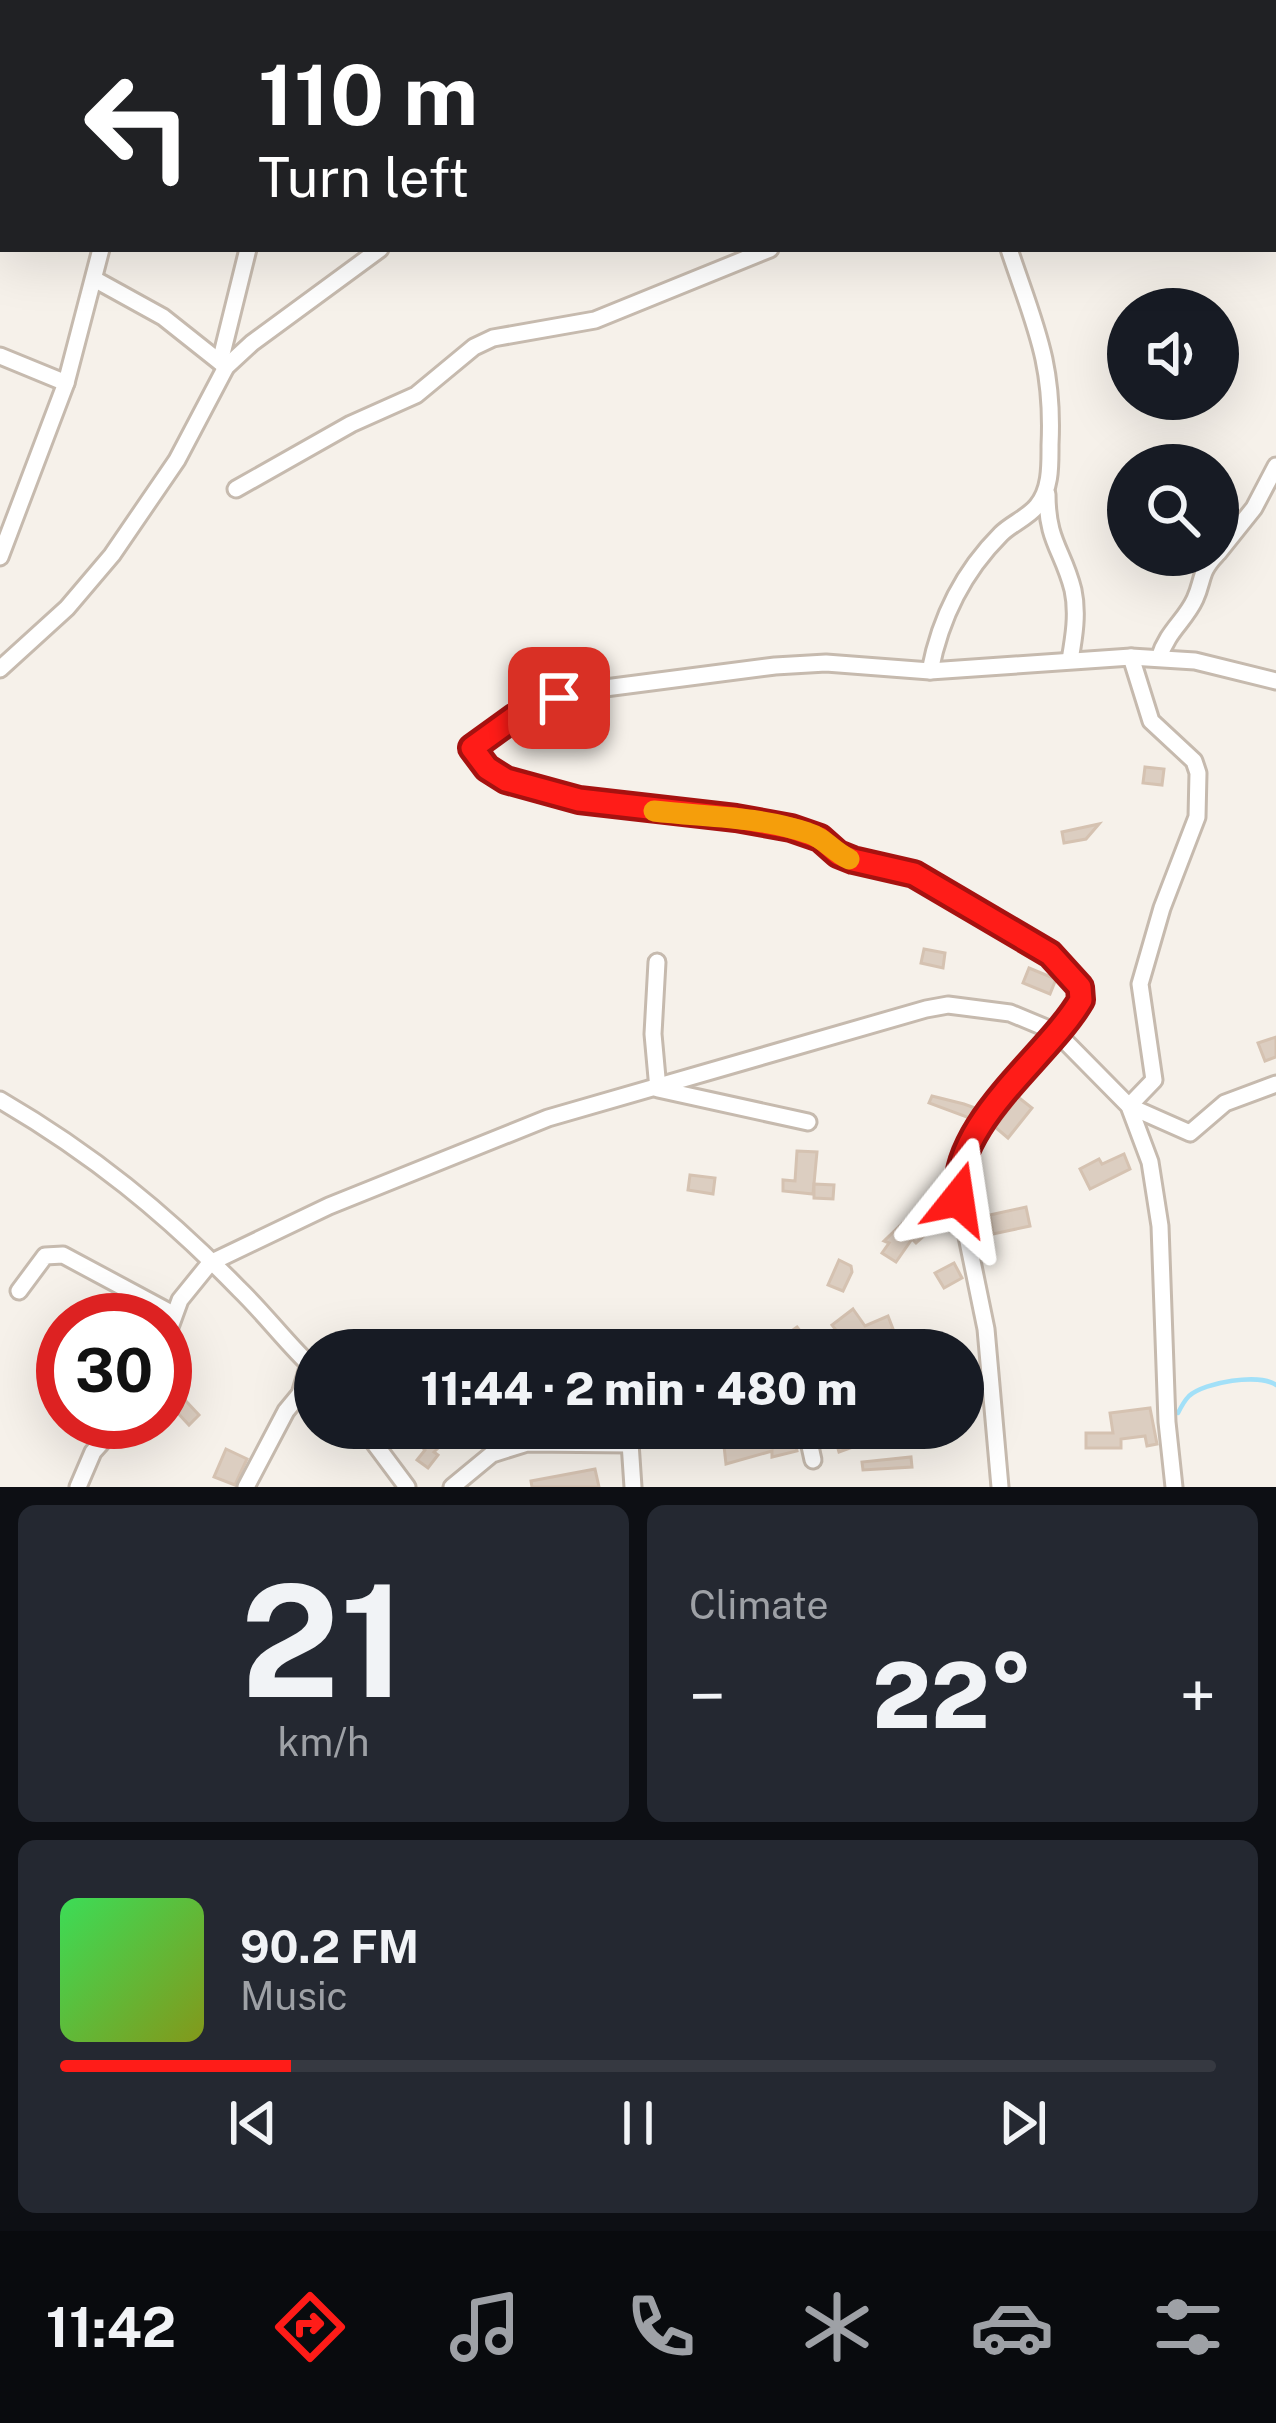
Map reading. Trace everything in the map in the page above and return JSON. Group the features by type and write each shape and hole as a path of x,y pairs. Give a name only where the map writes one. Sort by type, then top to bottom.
{"street":[{"path":"0,557 66,382 101,252"},
{"path":"0,669 68,608 112,555 177,460 223,364 247,252"},
{"path":"223,364 376,252"},
{"path":"236,489 351,424 416,395 474,347 493,338 595,320 763,252"},
{"path":"1010,252 1030,301 1053,400 1049,530 1074,602 1070,660"},
{"path":"96,280 163,317 223,364"},
{"path":"0,356 66,382"},
{"path":"1239,527 1276,466"},
{"path":"930,671 941,621 968,575 1004,530 1038,505 1048,485"},
{"path":"1159,658 1171,628 1197,595 1201,576"},
{"path":"1129,1106 1154,1080 1140,984 1199,797 1194,761 1151,721 1131,657"},
{"path":"1000,1487 986,1329 957,1188 966,1156 989,1113 1081,1000 1080,987 1068,970 1022,935 970,910 914,874 853,860 820,838 736,818 579,800 506,780 487,768 472,748 515,717 582,691 775,666 826,663 930,671 1131,657 1195,662 1276,681"},
{"path":"657,962 653,1034 658,1089"},
{"path":"186,1293 210,1264 329,1205 548,1118 948,1005 1010,1013 1056,1032 1129,1106 1190,1133 1225,1103 1276,1084"},
{"path":"658,1089 808,1122"},
{"path":"0,1100 58,1132 114,1172 238,1286 294,1347"},
{"path":"1129,1106 1150,1162 1160,1226 1174,1487"},
{"path":"19,1292 45,1256 63,1255 133,1293"},
{"path":"246,1487 294,1401"},
{"path":"78,1487 96,1449"},
{"path":"379,1449 407,1487"},
{"path":"452,1487 492,1454 508,1449"},
{"path":"631,1449 634,1487"},
{"path":"810,1449 812,1460"}],"building":[{"path":"1145,767 1164,769 1162,785 1143,783"},
{"path":"1099,824 1086,839 1064,843 1062,832"},
{"path":"924,949 945,953 943,968 921,963"},
{"path":"1029,968 1056,979 1050,994 1023,983"},
{"path":"1276,1037 1276,1057 1265,1061 1258,1043"},
{"path":"932,1096 978,1109 972,1119 929,1103"},
{"path":"1018,1097 1032,1108 1008,1138 995,1127"},
{"path":"797,1151 817,1152 813,1194 783,1191 783,1180 795,1181"},
{"path":"1124,1154 1130,1169 1090,1189 1080,1169"},
{"path":"690,1175 715,1178 713,1194 688,1190"},
{"path":"814,1184 834,1185 833,1199 814,1198"},
{"path":"1026,1207 1030,1226 993,1234 990,1215"},
{"path":"909,1217 925,1235 916,1243 912,1239 896,1262 882,1253 889,1243 884,1241"},
{"path":"839,1260 851,1266 852,1272 843,1291 828,1285"},
{"path":"954,1263 962,1278 944,1288 935,1273"},
{"path":"853,1309 865,1326 888,1316 893,1329 835,1329 832,1325"},
{"path":"1150,1408 1157,1444 1147,1446 1145,1436 1121,1439 1121,1448 1086,1448 1086,1433 1113,1433 1110,1413"},
{"path":"226,1449 247,1459 235,1485 214,1477"},
{"path":"437,1449 428,1468 417,1460 425,1450"},
{"path":"724,1449 797,1451 772,1457 772,1451 726,1464"},
{"path":"911,1457 912,1467 863,1470 862,1462"},
{"path":"595,1469 599,1487 532,1487 531,1481"}],"waterway":[{"path":"1178,1413 1189,1396 1219,1383 1257,1380 1276,1385"}],"slow traffic":[{"path":"654,811 791,828 820,838 849,859"}],"route":[{"path":"559,698 515,717 472,748 487,768 506,780 579,800 736,818 808,833 853,860 914,874 970,910 1022,935 1068,970 1080,987 1081,1000 989,1113 960,1172 958,1199"}]}
